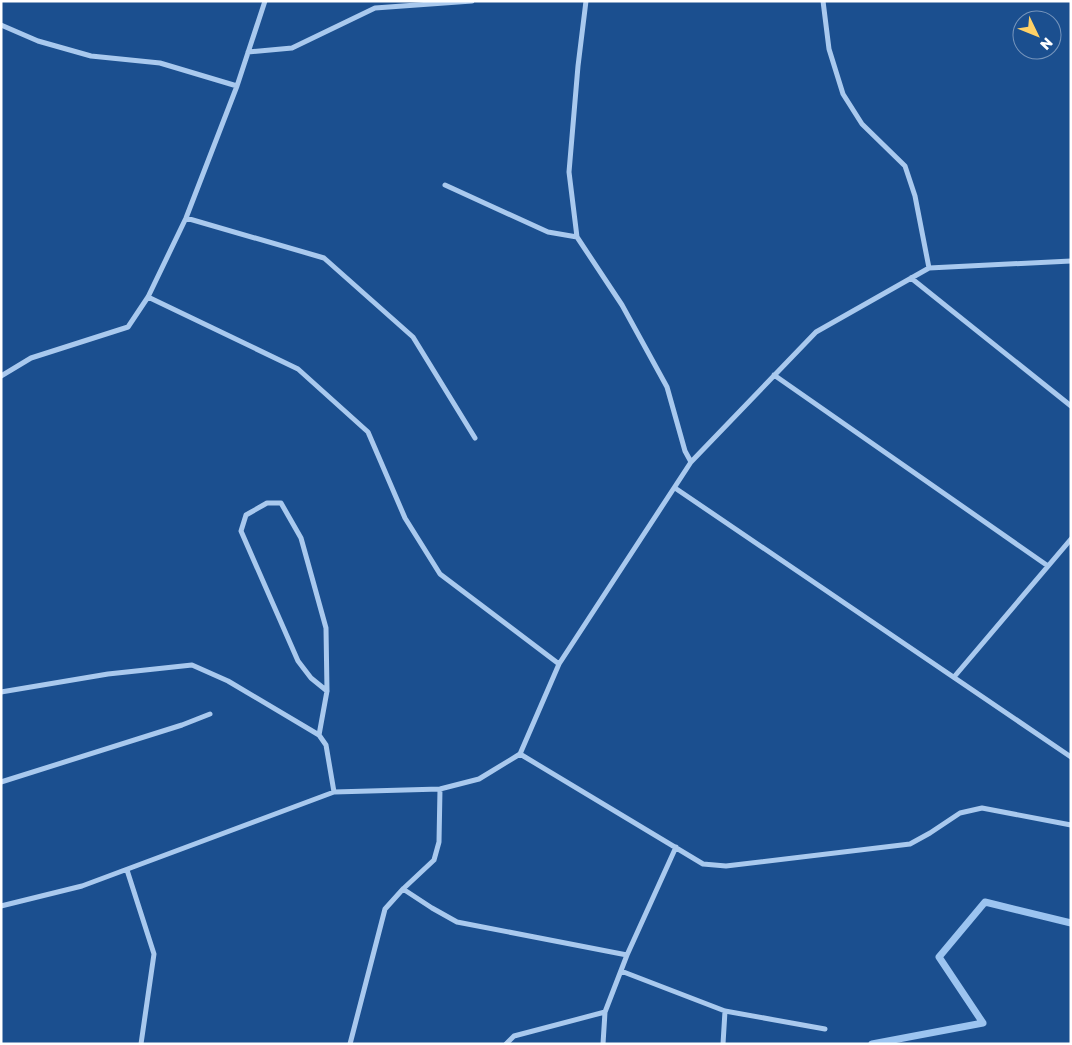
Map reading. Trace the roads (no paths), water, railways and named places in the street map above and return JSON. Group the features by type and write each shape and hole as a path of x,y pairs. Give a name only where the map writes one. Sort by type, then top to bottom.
{"street":[{"path":"1,376 32,358 128,327 148,297 186,218 238,86 265,1"},
{"path":"248,52 292,48 375,8 472,1"},
{"path":"586,1 578,66 569,172 577,237 622,305 667,387 685,451 691,462"},
{"path":"823,1 829,50 843,94 862,124 905,166 915,196 929,268"},
{"path":"1,25 38,41 91,56 160,63 238,86"},
{"path":"445,185 548,232 577,237"},
{"path":"186,218 324,258 413,337 475,438"},
{"path":"1,906 82,886 334,792 440,789 479,779 520,754 559,664 691,462 816,332 929,268 1071,261"},
{"path":"911,278 1071,406"},
{"path":"148,297 298,369 305,375 368,432 405,518 440,574 559,664"},
{"path":"774,375 1048,566"},
{"path":"675,488 1071,757"},
{"path":"319,735 327,691 326,628 301,538 280,503 267,503 246,514 241,531 298,661 311,678 327,691"},
{"path":"954,677 1071,539"},
{"path":"1,692 108,674 192,665 228,681 319,735 326,745 334,792"},
{"path":"1,782 182,726 210,714"},
{"path":"520,754 703,864 726,866 910,844 960,813 982,808 1071,825"},
{"path":"350,1044 385,909 434,860 439,842 440,789"},
{"path":"603,1044 605,1012 627,956 676,847"},
{"path":"127,870 154,954 141,1044"},
{"path":"403,889 458,922 627,956"},
{"path":"621,971 725,1011 825,1029"},
{"path":"723,1044 725,1011"},
{"path":"506,1044 514,1036 605,1012"}],"waterway":[{"path":"872,1044 983,1023 939,957 985,902 1071,923"}]}
